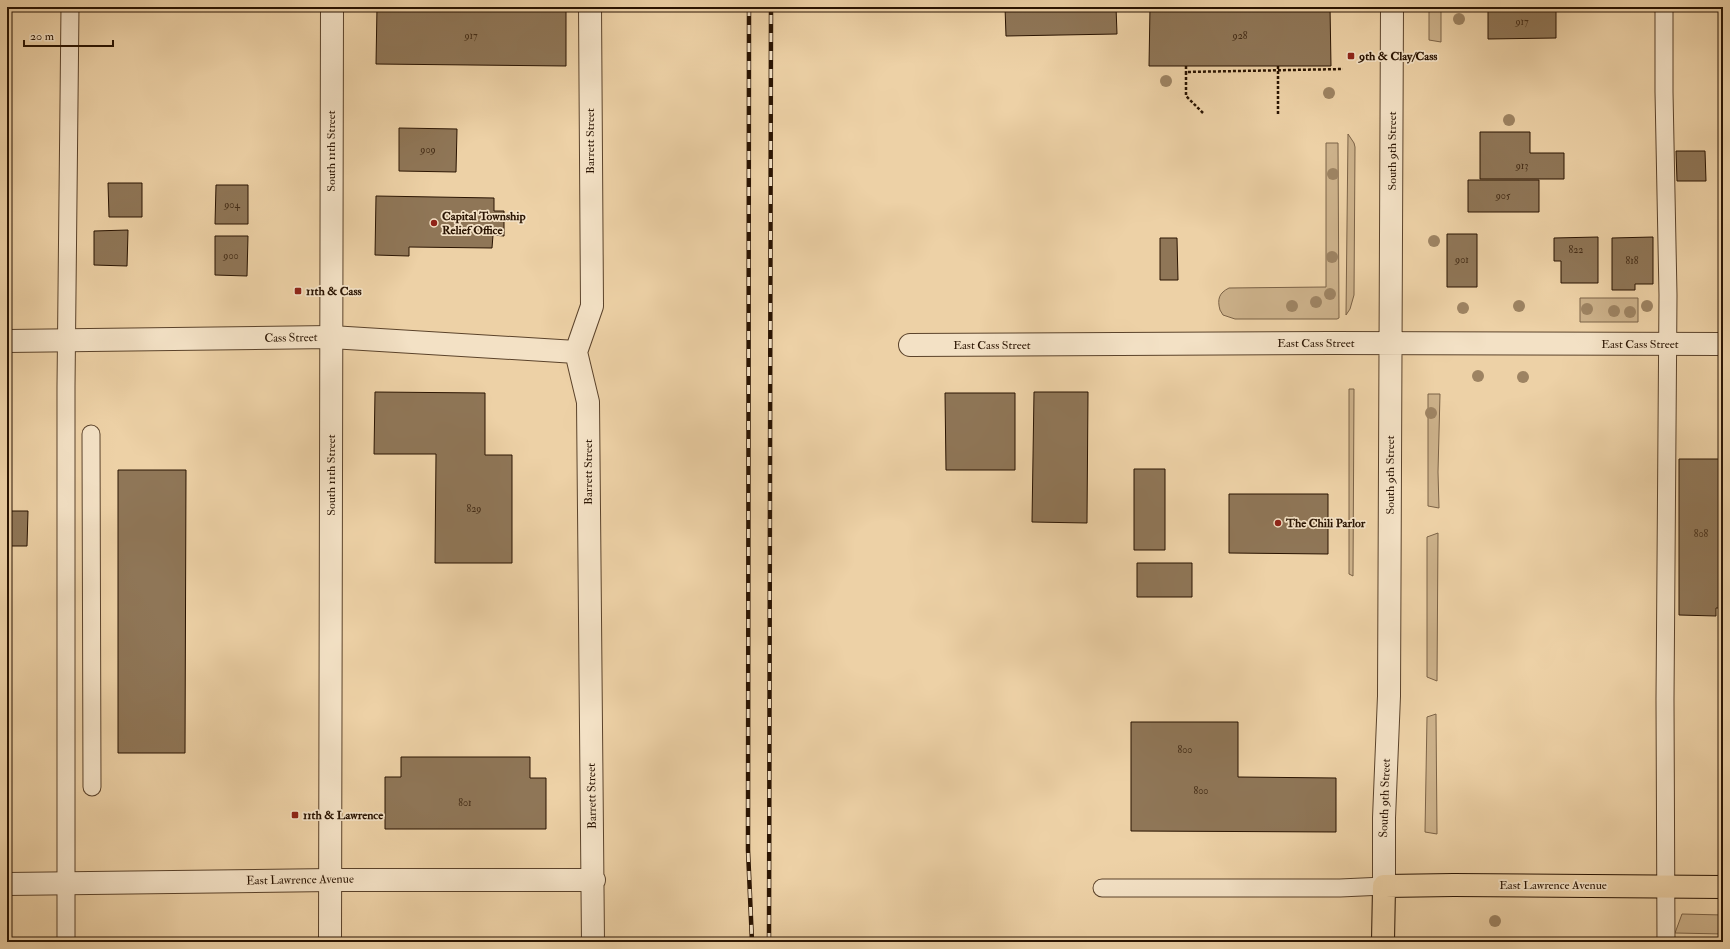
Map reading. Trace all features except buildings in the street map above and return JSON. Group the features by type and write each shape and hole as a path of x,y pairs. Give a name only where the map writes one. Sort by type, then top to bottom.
{"main road":[{"name":"East Lawrence Avenue","path":"1384,886 1454,885 1723,887"},
{"name":"South 9th Street","path":"1384,886 1384,942"}],"street":[{"name":"South 11th Street","path":"330,942 332,7"},
{"name":"Barrett Street","path":"590,7 592,306 576,352 588,402 590,687 594,880 593,942"},
{"name":"South 9th Street","path":"1384,886 1384,818 1389,696 1392,7"},
{"name":"Cass Street","path":"7,341 331,337 576,352"},
{"name":"East Cass Street","path":"910,345 1391,343 1723,344"},
{"name":"East Lawrence Avenue","path":"7,884 331,880 594,880"}],"lane":[{"path":"66,942 67,341 70,7"},
{"path":"1664,7 1668,295 1666,344 1666,942"},
{"path":"91,434 92,787"},
{"path":"1102,888 1340,888 1384,886"}],"path":[{"path":"1186,66 1186,96 1203,113"},
{"path":"1278,66 1278,114"},
{"path":"1186,72 1343,69"}],"shaded area":[{"path":"1429,7 1441,7 1441,42 1429,40"},
{"path":"1348,134 1355,147 1354,295 1350,309 1346,315"},
{"path":"1326,143 1338,143 1339,318 1235,319 1223,315 1220,310 1219,300 1221,294 1229,288 1326,287"},
{"path":"1580,298 1638,298 1638,322 1580,322"},
{"path":"1349,389 1354,389 1353,576 1349,574"},
{"path":"1428,394 1440,394 1438,472 1439,508 1428,506"},
{"path":"1438,533 1437,681 1427,677 1427,537"},
{"path":"1436,714 1437,834 1425,832 1427,717"},
{"path":"1682,914 1723,915 1723,934 1675,933"}],"railway":[{"path":"749,7 748,850 752,942"},
{"path":"769,942 771,7"}],"place":[{"name":"9th & Clay/Cass","path":"1351,56"},
{"name":"Capital Township Relief Office","path":"434,223"},
{"name":"11th & Cass","path":"298,291"},
{"name":"The Chili Parlor","path":"1278,523"},
{"name":"11th & Lawrence","path":"295,815"}]}
